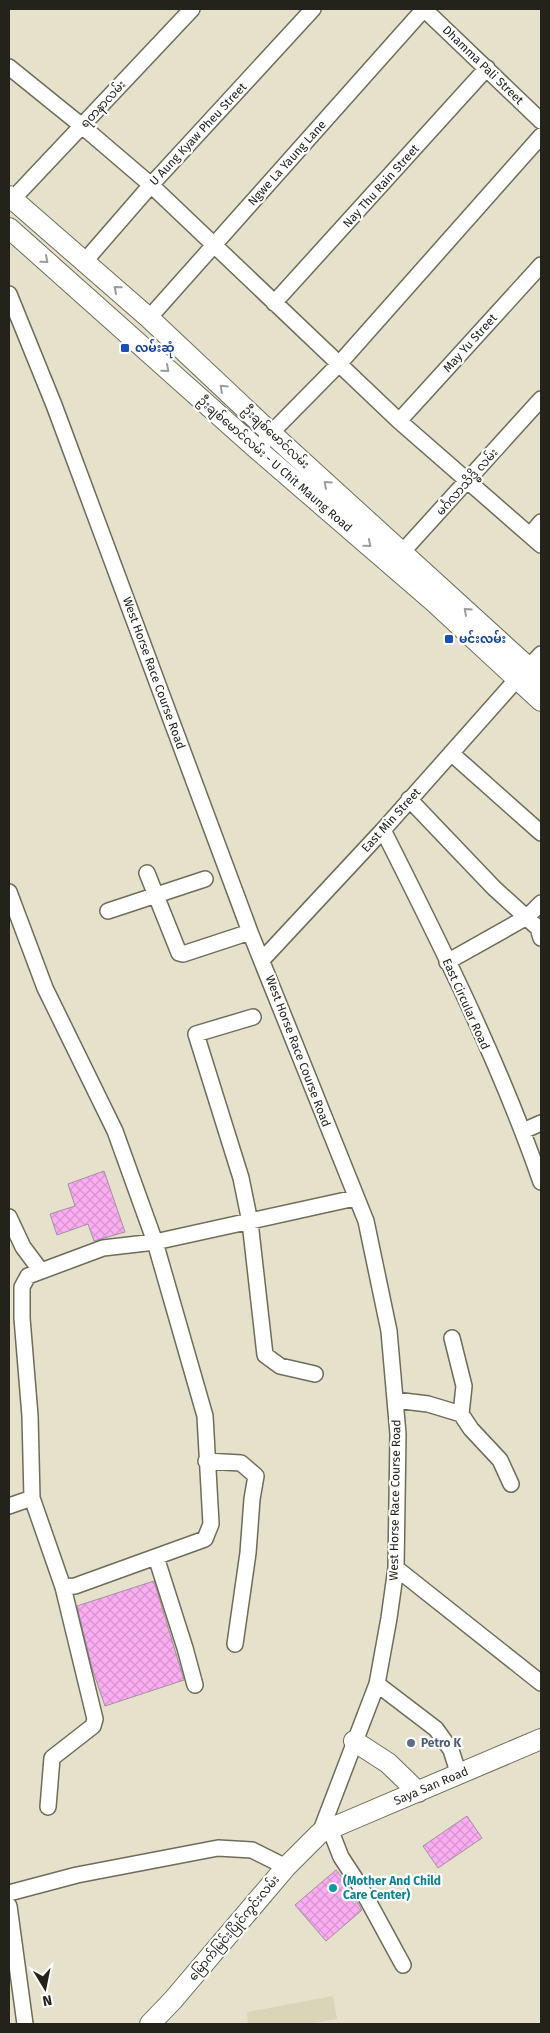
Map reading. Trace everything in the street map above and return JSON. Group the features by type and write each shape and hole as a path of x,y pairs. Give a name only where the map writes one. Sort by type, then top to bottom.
{"main road":[{"name":"ဦးချစ်မောင်လမ်း","path":"10,199 85,261 149,318 272,433 397,558 532,670"},
{"name":"ဦးချစ်မောင်လမ်း - U Chit Maung Road","path":"9,228 258,450 397,558"},
{"path":"532,670 541,701"},
{"name":"Saya San Road","path":"325,1831 541,1739"},
{"path":"354,1741 388,1763 418,1792"},
{"name":"မြောက်မြင်းပြိုင်ကွင်းလမ်း","path":"150,2024 173,2000 286,1867 325,1831"}],"street":[{"name":"ရတနာလမ်း","path":"10,199 192,9"},
{"name":"U Aung Kyaw Pheu Street","path":"85,261 151,185 313,9"},
{"name":"Dhamma Pali Street","path":"424,9 541,121"},
{"name":"Ngwe La Yaung Lane","path":"149,318 424,9"},
{"path":"9,67 151,185 399,421 541,545"},
{"name":"Nay Thu Rain Street","path":"274,303 487,68"},
{"path":"258,450 339,364 541,136"},
{"name":"May Yu Street","path":"399,421 541,265"},
{"name":"West Horse Race Course Road","path":"9,294 54,405 250,932 355,1198 366,1221 390,1331 398,1434 396,1568 377,1684 354,1741 325,1831"},
{"name":"မင်္ဂလာသိဒ္ဓိ လမ်း","path":"397,558 541,399"},
{"path":"530,534 541,522"},
{"name":"East Min Street","path":"262,960 383,830 451,753 532,670"},
{"path":"451,753 541,833"},
{"path":"409,799 494,888 538,928 541,938"},
{"name":"East Circular Road","path":"383,830 448,962 523,1131 541,1182"},
{"path":"147,873 179,952 183,954 250,932"},
{"path":"108,911 205,880"},
{"path":"9,892 45,988 115,1131 154,1242 205,1416 211,1524 205,1539 75,1586 64,1587"},
{"path":"448,962 526,917 541,903"},
{"path":"253,1017 196,1034 241,1178 250,1222 265,1355 280,1366 315,1374"},
{"path":"523,1131 541,1123"},
{"path":"48,1806 52,1758 93,1726 95,1719 64,1587 32,1498 30,1416 22,1318 22,1286 28,1276 103,1248 154,1242 355,1198"},
{"path":"9,1217 23,1247 41,1271"},
{"path":"9,1282 25,1281"},
{"path":"452,1338 464,1386 460,1414"},
{"path":"396,1400 428,1404 460,1414 471,1429 500,1460 511,1484"},
{"path":"206,1461 241,1463 256,1476 252,1499 248,1553 235,1644"},
{"path":"9,1506 32,1498"},
{"path":"156,1557 195,1685"},
{"path":"396,1568 541,1683"},
{"path":"377,1684 436,1729 451,1750 459,1774"},
{"path":"325,1831 360,1886 403,1965"},
{"path":"9,1893 77,1875 218,1848 252,1850 286,1867"},
{"path":"9,1914 25,2024"}],"shaded area":[{"path":"333,1996 337,2019 308,2024 248,2024 247,2012"}],"building":[{"path":"104,1171 125,1232 94,1241 88,1224 57,1235 50,1214 75,1206 68,1184"},
{"path":"154,1581 184,1680 105,1706 92,1668 77,1606"},
{"path":"467,1816 482,1838 438,1868 423,1846"},
{"name":"(Mother And Child Care Center)","path":"336,1870 345,1881 362,1910 326,1941 295,1905"}],"place":[{"name":"လမ်းဆုံ","path":"125,348"},
{"name":"မင်းလမ်း","path":"449,639"},
{"name":"Petro K","path":"411,1743"},
{"name":"(Mother And Child Care Center)","path":"333,1888"}]}
